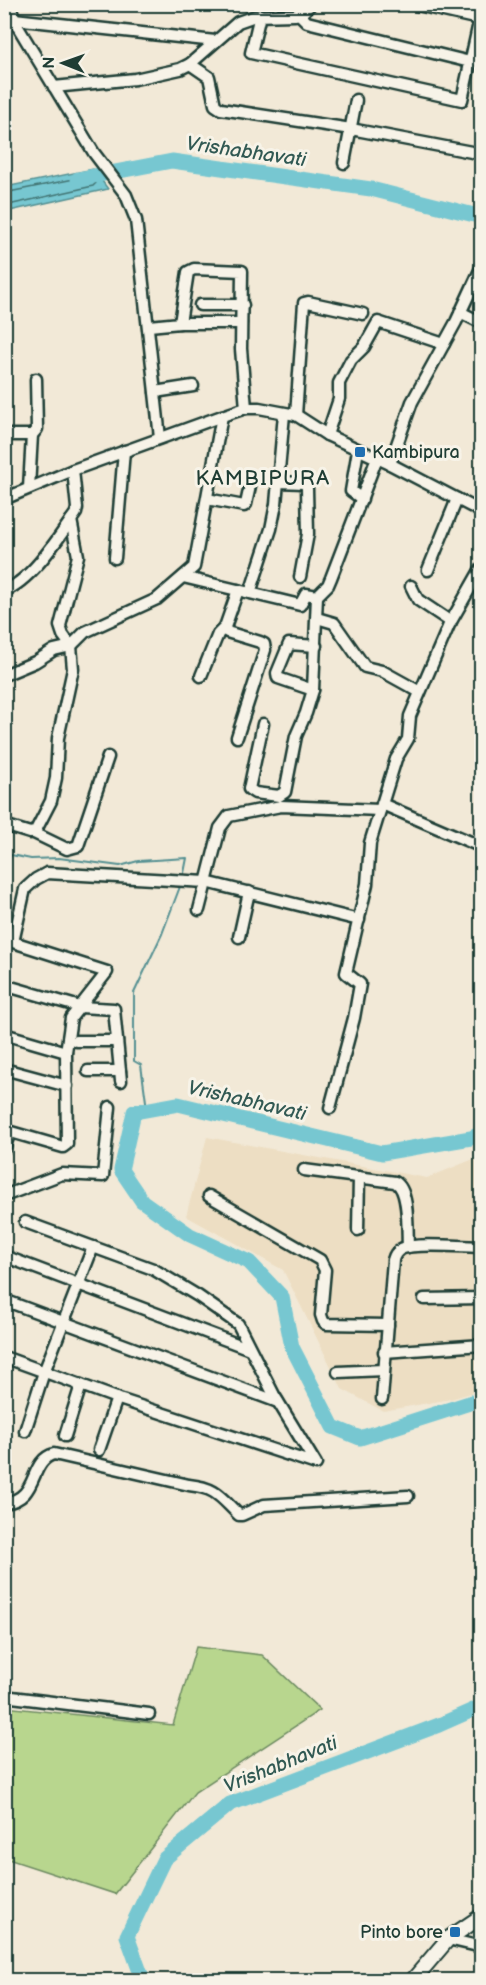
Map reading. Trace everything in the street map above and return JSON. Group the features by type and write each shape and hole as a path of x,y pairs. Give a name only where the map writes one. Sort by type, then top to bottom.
{"main road":[{"path":"413,1980 448,1939 482,1916"}],"street":[{"path":"9,4 14,19 94,153 126,195 136,220 160,438"},
{"path":"54,87 140,78 180,69 190,64 237,22 260,15 299,14 311,4"},
{"path":"260,15 251,53 462,100 480,14 413,4"},
{"path":"299,14 307,22 470,62"},
{"path":"14,19 215,40"},
{"path":"190,64 209,77 215,105 221,109 351,129 482,154"},
{"path":"344,164 356,100"},
{"path":"390,464 412,402 444,344 482,266"},
{"path":"180,323 186,275 190,270 242,271 242,376 246,408"},
{"path":"250,593 271,529 290,414 304,303 363,314"},
{"path":"200,305 243,305"},
{"path":"460,312 482,323"},
{"path":"327,435 339,399 339,382 351,360 364,347 378,322 444,344"},
{"path":"149,326 180,323 241,323"},
{"path":"29,488 32,435 37,429 36,379"},
{"path":"155,392 193,387"},
{"path":"4,499 73,470 160,438 246,408 259,408 290,414 327,435 390,464 482,512"},
{"path":"4,675 35,662 54,650 71,646 85,632 157,599 194,567 222,416"},
{"path":"4,435 32,435"},
{"path":"358,450 351,492 362,499"},
{"path":"116,558 124,451"},
{"path":"262,724 249,789 255,794 282,795 285,792 297,733 313,690 317,596 332,578 377,458"},
{"path":"4,591 14,586 46,556 71,520 77,508 73,470"},
{"path":"278,482 303,483 307,488 308,534 300,577"},
{"path":"207,499 244,506 250,486"},
{"path":"428,570 457,499"},
{"path":"34,833 49,805 57,773 58,738 73,669 71,646 60,626 78,556 71,520"},
{"path":"330,1108 354,1018 360,984 345,974 368,881 370,843 396,759 408,739 410,718 420,692 451,622 482,567"},
{"path":"183,577 300,605 306,594 317,596"},
{"path":"411,586 418,600 451,622"},
{"path":"201,676 218,634 225,627 238,590"},
{"path":"317,618 334,623 365,667 382,672 420,692"},
{"path":"225,627 227,632 264,644 265,650 237,737"},
{"path":"313,690 278,678 277,673 289,644 316,646"},
{"path":"4,825 34,833 67,849 78,846 108,756"},
{"path":"199,910 220,828 229,816 281,806 381,807 482,847"},
{"path":"4,1149 7,1131 66,1146 66,1052 71,1018 106,972 13,942 25,889 36,879 47,873 206,882 359,920"},
{"path":"239,937 249,892"},
{"path":"4,985 80,1007 114,1009 121,1076 88,1071"},
{"path":"4,1034 66,1052"},
{"path":"76,1041 117,1041"},
{"path":"4,1069 67,1086"},
{"path":"4,1196 62,1174 104,1176 110,1107"},
{"path":"304,1170 400,1184 405,1197 408,1247"},
{"path":"358,1230 359,1177"},
{"path":"208,1196 320,1260 325,1270 321,1315 323,1322 326,1324 388,1325"},
{"path":"4,1357 117,1398 316,1464 278,1402 238,1324 153,1269 25,1222"},
{"path":"382,1399 384,1352 395,1254 413,1245 482,1247"},
{"path":"25,1431 44,1372 93,1247"},
{"path":"4,1256 250,1349"},
{"path":"424,1299 482,1298"},
{"path":"4,1300 278,1402"},
{"path":"384,1352 482,1346"},
{"path":"338,1372 383,1370"},
{"path":"65,1436 81,1385"},
{"path":"99,1450 117,1398"},
{"path":"4,1503 19,1500 43,1459 54,1454 189,1485 207,1487 238,1515 264,1505 408,1496"},
{"path":"4,1696 149,1714"},
{"path":"448,1939 482,1947"}],"shaded area":[{"path":"207,1137 427,1178 481,1156 481,1390 451,1399 383,1411 342,1389 283,1270 186,1216"}],"green space":[{"path":"196,1647 262,1655 320,1710 195,1792 115,1894 5,1858 5,1707 173,1725"}],"water":[{"path":"93,169 108,189 5,212 5,187"}],"waterway":[{"name":"Vrishabhavati","path":"78,179 172,161 371,189 482,217"},
{"path":"4,879 11,855 31,859 59,858 120,866 138,861 187,858 183,878"},
{"path":"147,1109 141,1065 134,1061 134,993 162,934 181,884"},
{"name":"Vrishabhavati","path":"482,1133 471,1138 382,1153 178,1104 134,1112 121,1170 142,1201 190,1235 249,1262 282,1297 292,1347 333,1427 360,1438 482,1399"},
{"name":"Vrishabhavati","path":"143,1980 127,1936 164,1859 230,1804 439,1725 482,1706"}],"place":[{"name":"Kambipura","path":"360,452"},
{"name":"Pinto bore","path":"455,1932"}],"district":[{"name":"KAMBIPURA","path":"263,478"}]}
